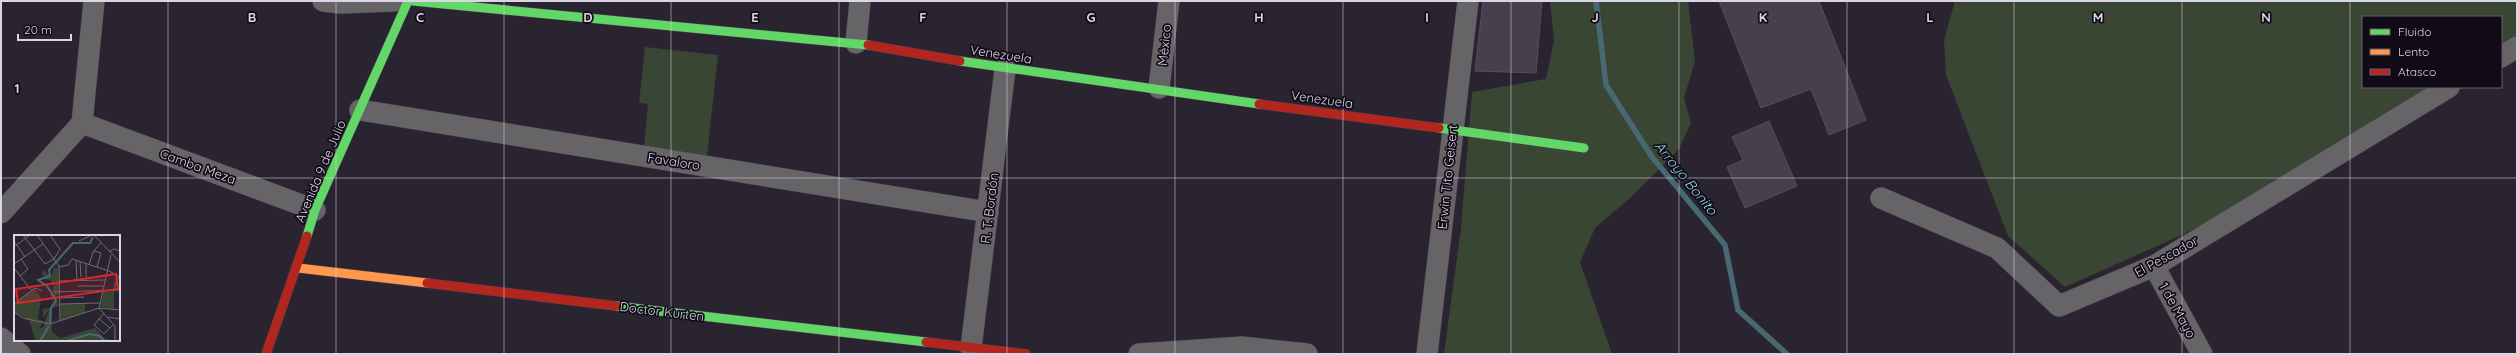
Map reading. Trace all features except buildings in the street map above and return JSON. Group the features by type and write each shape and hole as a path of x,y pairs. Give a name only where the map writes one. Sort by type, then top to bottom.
{"street":[{"path":"1,213 82,123 94,1"},
{"path":"324,1 341,3 394,1"},
{"name":"Avenida 9 de Julio","path":"266,354 298,268 315,210 408,1"},
{"name":"Venezuela","path":"413,1 856,43 1005,69 1159,88 1584,148"},
{"path":"856,43 860,1"},
{"name":"México","path":"1159,88 1169,1"},
{"name":"Erwin Tito Geisert","path":"1427,354 1468,1"},
{"path":"2502,55 2517,47"},
{"name":"R. T. Bordón","path":"971,348 1005,69"},
{"name":"El Pescador","path":"1881,198 1997,248 2058,306 2154,266 2351,144 2447,88"},
{"name":"Favaloro","path":"360,110 988,212"},
{"name":"Camba Meza","path":"82,123 315,210"},
{"name":"1 de Mayo","path":"2154,266 2202,354"},
{"name":"Doctor Kurten","path":"298,268 998,352 1026,354"},
{"path":"1,338 20,354"},
{"path":"1139,354 1242,347 1307,354"}],"green space":[{"path":"1550,1 1688,1 1695,61 1684,98 1691,123 1679,149 1630,198 1595,228 1580,262 1612,354 1444,354 1461,228 1472,92 1546,79 1554,40"},
{"path":"1955,1 2517,1 2517,60 2502,68 2502,16 2362,16 2362,88 2463,88 2184,234 2065,287 2008,236 1946,75 1944,40"},
{"path":"645,47 718,55 707,156 644,149 648,104 639,103"}],"waterway":[{"name":"Arroyo Bonito","path":"1596,1 1606,85 1652,157 1725,245 1738,310 1787,354"}],"traffic: fast":[{"path":"307,236 315,210 408,1"},
{"path":"413,1 868,45"},
{"path":"960,61 1259,104"},
{"path":"1439,128 1584,148"},
{"path":"616,306 926,342"}],"traffic: slow":[{"path":"298,268 427,283"}],"traffic: jam":[{"path":"868,45 960,61"},
{"path":"1259,104 1439,128"},
{"path":"266,354 307,236"},
{"path":"427,283 616,306"},
{"path":"926,342 1026,354"}]}
